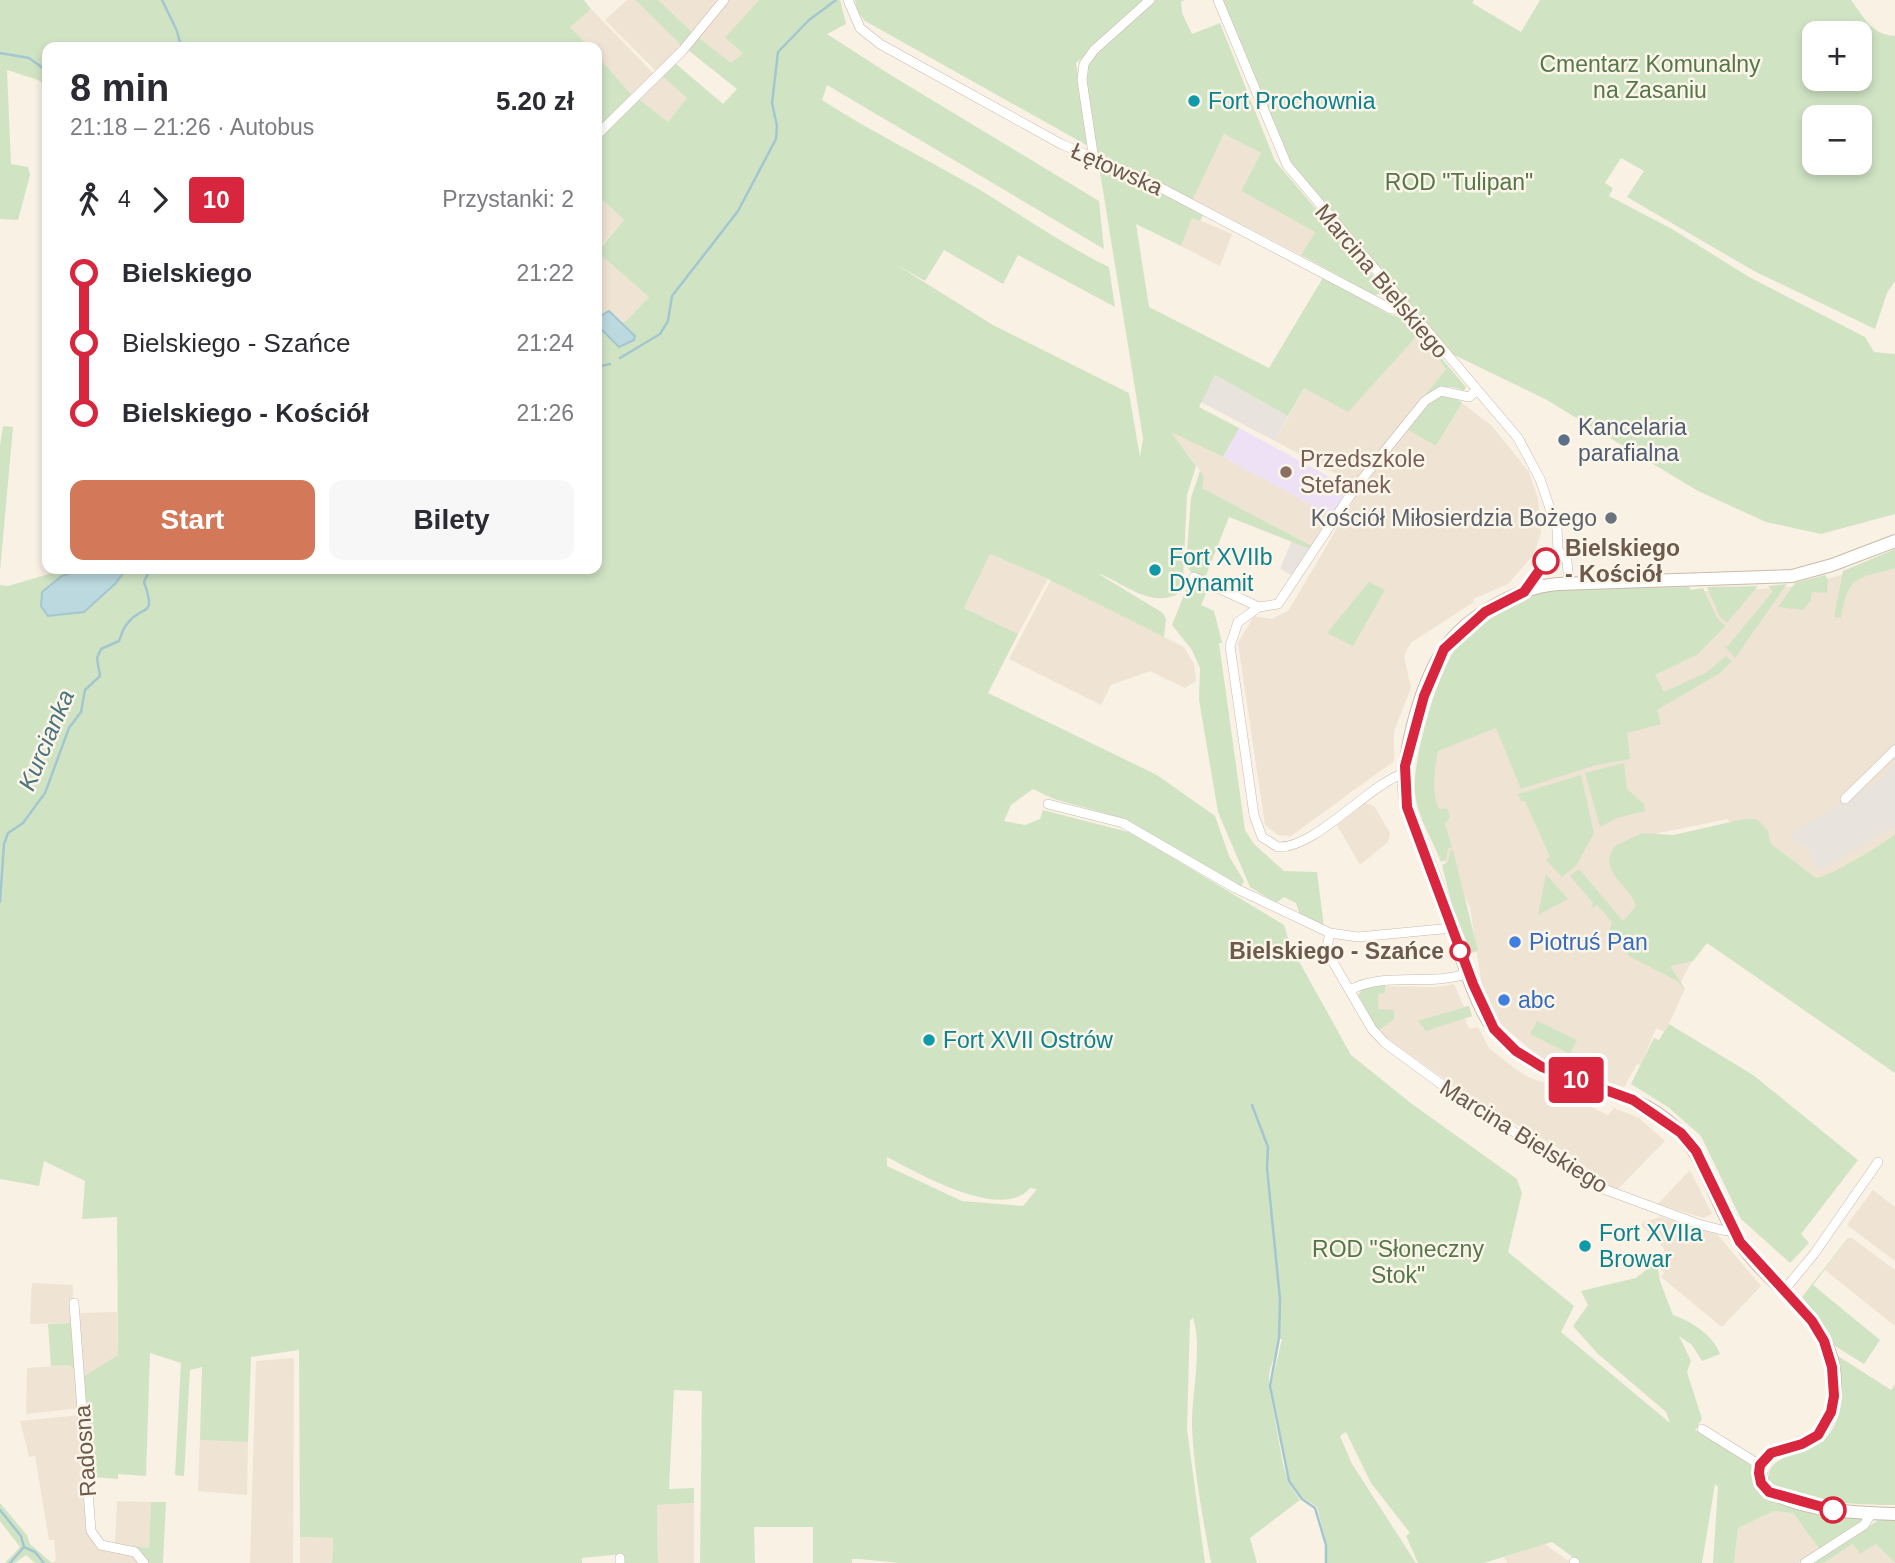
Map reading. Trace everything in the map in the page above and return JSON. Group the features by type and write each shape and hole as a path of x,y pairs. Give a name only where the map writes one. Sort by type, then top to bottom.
{"street":[{"path":"602,130 675,58 724,0"},
{"name":"Łętowska","path":"848,0 860,28 880,44 1094,160 1146,180 1269,242 1391,309 1408,310"},
{"path":"1094,160 1082,80 1084,64 1094,50 1150,0"},
{"name":"Marcina Bielskiego","path":"1219,0 1287,165 1518,438 1535,466 1557,528 1558,550 1567,561 1569,583"},
{"path":"1194,577 1259,607 1272,607 1282,600 1355,488 1425,401 1441,391 1469,397 1476,391"},
{"path":"1895,541 1832,565 1792,576 1551,584 1524,592 1485,612 1444,649 1424,696 1404,773 1407,807 1468,973 1485,1015 1494,1029 1516,1051 1556,1074 1633,1100 1681,1133 1696,1151 1731,1228 1750,1256 1812,1321 1824,1341 1832,1367 1833,1404 1818,1435 1802,1444 1771,1453 1760,1465 1761,1483 1777,1496 1814,1506 1895,1514"},
{"path":"1524,592 1558,550"},
{"path":"1541,568 1551,584"},
{"path":"1259,607 1238,622 1230,646 1258,832 1278,847 1298,844 1383,783 1404,773"},
{"path":"1845,799 1895,750"},
{"path":"1048,804 1123,823 1235,888 1331,933 1358,937 1452,928"},
{"name":"Marcina Bielskiego","path":"1331,933 1327,947 1330,957 1372,1028 1385,1043 1503,1126 1575,1167 1601,1188 1698,1224 1726,1231 1731,1228"},
{"path":"1350,990 1363,983 1434,981 1468,973"},
{"path":"1784,1289 1814,1254 1878,1161"},
{"name":"Radosna","path":"74,1303 91,1531 101,1545 130,1550 144,1563"},
{"path":"1702,1429 1760,1465"},
{"path":"1805,1563 1864,1525 1872,1513"}],"shaded area":[{"path":"627,0 635,0 683,47 658,73 605,20"},
{"path":"658,0 720,0 694,34"},
{"path":"729,0 759,0 726,39 743,53 731,64 698,37"},
{"path":"591,9 655,75 633,96 602,62 602,42 584,42 569,27"},
{"path":"662,76 688,98 668,122 639,99"},
{"path":"1224,134 1261,153 1241,191 1315,232 1301,255 1193,199"},
{"path":"602,200 624,220 602,244"},
{"path":"1192,217 1232,234 1220,266 1181,246"},
{"path":"602,256 649,297 626,321 602,328"},
{"path":"1418,335 1446,369 1354,483 1275,441 1304,388 1348,411"},
{"path":"1215,375 1288,416 1275,441 1201,402"},
{"path":"1462,403 1491,425 1529,472 1538,499 1541,532 1534,554 1508,584 1473,599 1474,602 1412,642 1407,649 1404,657 1411,688 1394,731 1394,761 1291,836 1278,835 1265,825 1238,643 1254,616 1272,619 1289,610 1358,492 1408,430 1436,446"},
{"name":"Przedszkole Stefanek","path":"1239,428 1348,487 1332,516 1223,457"},
{"path":"1170,431 1332,516 1312,546 1202,488 1204,476"},
{"path":"1292,540 1310,549 1293,576 1280,569"},
{"path":"990,554 1048,579 1018,634 964,608"},
{"path":"1895,555 1895,848 1838,909 1737,837 1728,819 1659,833 1641,843 1614,869 1692,961 1680,983 1685,989 1665,1032 1656,1028 1641,1065 1637,1064 1624,1087 1543,1060 1497,1021 1484,1000 1470,907 1422,820 1427,741 1666,591 1730,591 1801,586 1856,571"},
{"path":"1051,580 1184,647 1194,664 1196,681 1185,688 1150,671 1111,685 1101,705 1009,659"},
{"path":"1895,763 1895,826 1820,871 1805,843 1798,846 1791,833 1879,781"},
{"path":"1366,803 1374,806 1390,833 1388,842 1360,865 1337,825"},
{"path":"1454,984 1464,1007 1469,1006 1472,1016 1465,1019 1469,1029 1478,1027 1489,1048 1513,1067 1528,1077 1590,1099 1589,1106 1608,1115 1614,1108 1639,1118 1665,1141 1617,1190 1606,1186 1573,1156 1481,1105 1384,1036 1366,997 1375,986 1437,987"},
{"path":"1690,1170 1712,1214 1703,1218 1658,1204"},
{"path":"1873,1190 1895,1207 1895,1261 1847,1225"},
{"path":"1661,1217 1717,1234 1761,1286 1722,1327 1661,1277 1664,1273 1661,1270 1664,1248 1641,1225"},
{"path":"1852,1238 1895,1270 1895,1326 1825,1270 1848,1239"},
{"path":"32,1283 73,1285 72,1323 30,1324"},
{"path":"117,1312 118,1356 83,1377 80,1313"},
{"path":"294,1358 293,1563 250,1563 256,1361"},
{"path":"69,1365 76,1371 80,1408 26,1414 27,1368"},
{"path":"80,1415 88,1534 98,1549 133,1554 141,1563 52,1563 56,1560 54,1540 49,1540 35,1456 29,1457 20,1421"},
{"path":"200,1440 248,1442 247,1495 198,1491"},
{"path":"117,1501 151,1502 149,1548 115,1544"},
{"path":"694,1503 694,1563 658,1563 657,1505"},
{"path":"1774,1511 1793,1513 1820,1550 1798,1563 1734,1563 1738,1528"},
{"path":"1868,1535 1895,1563 1824,1563"},
{"path":"300,1537 333,1538 332,1563 300,1563"},
{"path":"1545,1544 1571,1563 1507,1563 1504,1557"}],"green space":[{"path":"0,0 584,0 591,9 570,27 584,42 42,42 42,83 7,70 11,164 28,167 30,175 18,220 0,219"},
{"path":"635,0 658,0 694,34 683,47"},
{"name":"ROD \"Słoneczny Stok\"","path":"759,0 840,0 846,24 827,34 1099,201 1104,249 827,85 822,100 1109,267 1115,307 1018,255 1003,284 944,250 925,281 895,264 993,325 1129,393 1140,457 1143,438 1099,166 1204,213 1200,221 1192,218 1181,246 1136,224 1149,307 1269,368 1324,276 1388,314 1408,319 1466,387 1464,391 1444,387 1424,396 1446,369 1418,335 1348,412 1304,388 1288,416 1215,375 1199,407 1239,428 1223,457 1171,432 1196,466 1187,495 1183,580 1178,594 1167,598 1147,596 1097,573 1163,613 1166,619 1164,637 1048,579 990,554 964,608 1018,634 988,693 1157,775 1215,816 1229,856 1244,881 1241,887 1115,816 1054,799 1033,789 1011,805 1004,821 1025,825 1040,819 1043,810 1132,833 1284,925 1290,945 1351,1055 1412,1104 1517,1179 1522,1193 1508,1252 1574,1306 1561,1332 1670,1423 1666,1412 1597,1353 1573,1326 1588,1305 1581,1291 1636,1278 1646,1270 1649,1252 1656,1255 1660,1281 1673,1315 1701,1330 1713,1341 1720,1354 1702,1361 1692,1345 1679,1336 1691,1361 1687,1372 1702,1419 1695,1430 1745,1460 1753,1470 1759,1488 1771,1500 1794,1507 1866,1520 1820,1550 1793,1513 1774,1511 1738,1528 1734,1563 1713,1563 1718,1487 1715,1484 1702,1563 1581,1563 1552,1542 1484,1563 1418,1563 1406,1536 1410,1533 1371,1483 1346,1432 1340,1436 1352,1464 1416,1563 1327,1563 1327,1546 1317,1507 1302,1497 1290,1481 1285,1463 1271,1386 1282,1339 1279,1339 1269,1374 1269,1387 1283,1464 1288,1482 1300,1500 1250,1538 1257,1563 1211,1563 1193,1444 1192,1415 1197,1343 1193,1318 1190,1320 1187,1429 1205,1563 900,1563 852,1559 852,1563 813,1563 813,1527 754,1527 755,1563 700,1563 702,1391 674,1390 669,1489 694,1488 694,1503 657,1505 658,1563 624,1563 623,1554 582,1558 582,1563 332,1563 333,1538 300,1537 299,1350 251,1357 248,1442 200,1440 202,1367 190,1370 184,1476 175,1475 181,1363 150,1353 146,1476 118,1474 118,1479 92,1477 83,1377 118,1355 117,1217 82,1219 85,1181 44,1161 39,1186 0,1179 0,585 8,586 49,574 602,574 602,328 626,321 649,297 602,256 602,246 624,220 602,200 602,133 639,99 668,122 687,98 662,76 675,63 723,104 737,89 688,50 698,37 731,63 743,53 725,38","holes":["887,1157 938,1183 981,1197 1000,1200 1017,1197 1030,1188 1037,1189 1023,1206 962,1201 887,1166"]},
{"path":"855,0 1147,0 1076,63 1090,147 865,21 857,11"},
{"path":"1154,0 1185,0 1181,2 1182,13 1192,34 1220,23 1275,161 1381,285 1381,294 1374,295 1301,255 1315,232 1241,191 1261,153 1224,134 1193,199 1095,154 1085,78 1088,63"},
{"name":"ROD \"Tulipan\"","path":"1222,0 1474,0 1472,3 1521,32 1540,0 1851,0 1866,21 1802,21 1802,91 1872,91 1872,26 1887,35 1895,36 1895,281 1887,293 1875,329 1754,271 1627,197 1644,171 1621,158 1605,183 1613,188 1609,196 1672,229 1749,277 1865,337 1874,352 1895,354 1895,514 1821,534 1766,522 1698,491 1545,399 1450,353 1289,161"},
{"path":"602,62 633,96 602,125"},
{"path":"1439,395 1453,396 1462,403 1436,446 1408,430 1426,405"},
{"path":"3,426 13,427 0,571 0,445"},
{"path":"1200,471 1204,476 1202,488 1312,546 1310,549 1229,517 1205,578 1191,572 1186,565 1191,498"},
{"path":"1895,549 1895,568 1856,581 1847,593 1841,618 1834,617 1843,571"},
{"path":"1825,575 1828,580 1827,593 1812,592 1811,600 1803,610 1778,607 1795,583"},
{"path":"1369,582 1385,590 1353,646 1327,633"},
{"path":"1197,583 1208,589 1201,605 1214,611 1222,643 1219,643 1245,830 1254,844 1284,871 1317,872 1324,927 1300,915 1296,903 1284,897 1276,903 1250,887 1218,812 1199,700 1200,668 1192,650 1172,625 1186,590"},
{"path":"1787,584 1735,658 1723,644 1727,647 1773,591 1768,586"},
{"path":"1758,586 1727,623 1720,617 1707,587"},
{"path":"1689,587 1691,590 1703,588 1717,618 1725,626 1698,654 1655,675 1664,692 1707,672 1726,656 1732,661 1720,673 1657,710 1661,724 1627,733 1630,759 1597,765 1521,789 1496,728 1438,751 1434,773 1435,794 1439,809 1447,808 1450,817 1445,824 1452,847 1448,849 1446,860 1441,862 1419,811 1415,779 1422,738 1435,692 1452,654 1460,643 1495,615 1536,595 1568,589"},
{"path":"1624,763 1627,789 1644,804 1645,811 1617,818 1600,827 1585,773"},
{"path":"1581,775 1594,833 1576,866 1562,877 1546,860 1550,857 1525,801 1521,801 1518,794"},
{"path":"1744,819 1757,819 1768,831 1771,844 1816,878 1856,860 1895,834 1895,1073 1707,943 1693,961 1670,966 1685,989 1677,981 1629,956 1609,932 1612,922 1597,905 1591,909 1593,903 1570,876 1579,869 1623,921 1636,906 1609,863 1615,846 1642,833 1673,835"},
{"path":"1453,850 1478,951 1471,953 1452,906 1442,865 1448,862 1450,851"},
{"path":"1546,874 1568,899 1538,915"},
{"path":"1385,985 1385,993 1378,994 1378,1009 1394,1010 1394,1019 1378,1031 1358,995 1364,987"},
{"path":"1469,1006 1472,1016 1426,1031 1418,1021"},
{"path":"1537,1021 1577,1040 1570,1054 1530,1034"},
{"path":"1669,1024 1753,1075 1858,1160 1801,1234 1809,1243 1790,1263 1741,1219 1701,1136 1668,1107 1631,1084 1654,1038 1659,1040"},
{"path":"1848,1238 1852,1238 1848,1239 1813,1285 1880,1340 1864,1364 1835,1346 1829,1332 1802,1297"},
{"path":"72,1323 76,1371 69,1365 51,1366 48,1324"},
{"path":"1838,1356 1891,1390 1895,1384 1895,1505 1810,1498 1779,1488 1769,1480 1769,1471 1774,1464 1815,1444 1832,1430 1841,1403 1842,1384"},
{"path":"151,1502 166,1502 163,1563 147,1563 142,1552 133,1546 149,1548"},
{"path":"0,1503 27,1535 30,1544 52,1563 35,1563 26,1555 15,1563 5,1563 20,1547 0,1521"},
{"path":"1880,1519 1895,1520 1895,1563 1876,1544 1860,1554 1853,1544 1824,1563 1814,1563"}],"water":[{"path":"609,311 635,336 634,340 619,347 602,330 602,315"},
{"path":"122,574 84,612 48,616 41,606 42,592 62,576"}],"waterway":[{"name":"Kurcianka","path":"162,0 180,42"},
{"path":"620,358 660,334 668,321 672,296 738,211 776,139 777,126 772,103 778,52 809,20 836,0"},
{"path":"0,53 29,58 42,67"},
{"path":"602,366 610,364"},
{"name":"Kurcianka","path":"0,902 4,844 8,833 23,823 45,793 69,728 81,712 85,690 100,676 97,658 101,649 119,641 127,624 149,606 144,582 148,574"},
{"path":"1252,1105 1268,1147 1267,1168 1280,1299 1279,1338 1270,1386 1289,1481 1302,1499 1315,1508 1326,1545 1326,1563"},
{"name":"Kurcianka","path":"0,1510 21,1536 24,1547"},
{"name":"Kurcianka","path":"24,1547 35,1552 44,1563"},
{"path":"10,1563 24,1547"}],"bus line":[{"name":"10","path":"1546,561 1524,592 1468,624 1444,649 1413,730 1404,773 1407,807 1485,1015 1494,1029 1516,1051 1542,1067 1556,1074 1619,1093 1659,1115 1681,1133 1696,1151 1740,1242 1750,1256 1795,1298 1812,1321 1824,1341 1832,1367 1834,1396 1831,1412 1818,1435 1802,1444 1771,1453 1760,1465 1759,1473 1763,1487 1777,1496 1833,1510"}],"place":[{"name":"Fort Prochownia","path":"1194,101"},
{"name":"Kancelaria parafialna","path":"1564,440"},
{"name":"Przedszkole Stefanek","path":"1286,472"},
{"name":"Kościół Miłosierdzia Bożego","path":"1611,518"},
{"name":"Bielskiego - Kościół","path":"1546,561"},
{"name":"Fort XVIIb Dynamit","path":"1155,570"},
{"name":"Piotruś Pan","path":"1515,942"},
{"name":"Bielskiego - Szańce","path":"1460,951"},
{"name":"abc","path":"1504,1000"},
{"name":"Fort XVII Ostrów","path":"929,1040"},
{"name":"Fort XVIIa Browar","path":"1585,1246"}],"park label":[{"name":"Cmentarz Komunalny na Zasaniu","path":"1650,77"}]}
